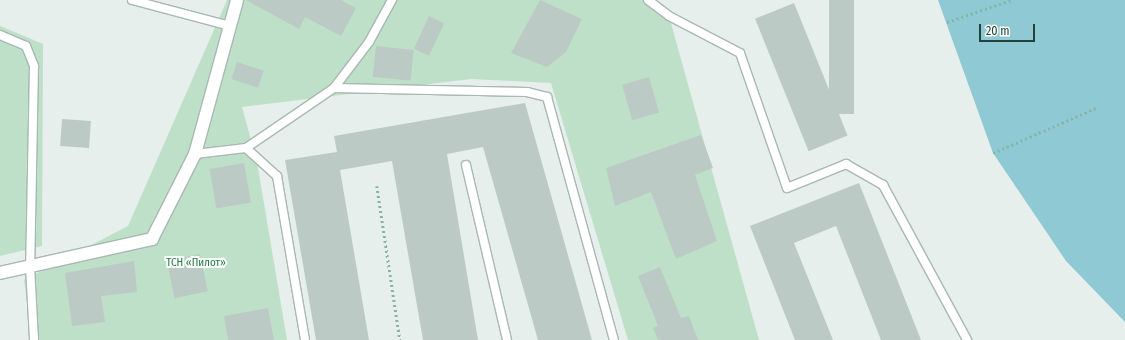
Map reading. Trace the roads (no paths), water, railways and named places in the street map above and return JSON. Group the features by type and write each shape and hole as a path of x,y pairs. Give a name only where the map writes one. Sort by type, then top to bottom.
{"street":[{"path":"0,272 152,239 195,154 238,0"}],"lane":[{"path":"132,0 230,26"},
{"path":"195,154 246,148 334,88 369,42 392,0"},
{"path":"648,0 669,16 740,53 787,188 846,164 883,185 966,340"},
{"path":"0,35 26,46 34,66 30,266 34,340"},
{"path":"334,88 526,92 547,97 614,340"},
{"path":"246,148 277,176 305,340"},
{"path":"466,165 507,340"}],"water":[{"path":"938,0 1125,0 1125,322 1066,261 993,153"}],"park label":[{"name":"ТСН «Пилот»","path":"196,263"}]}
